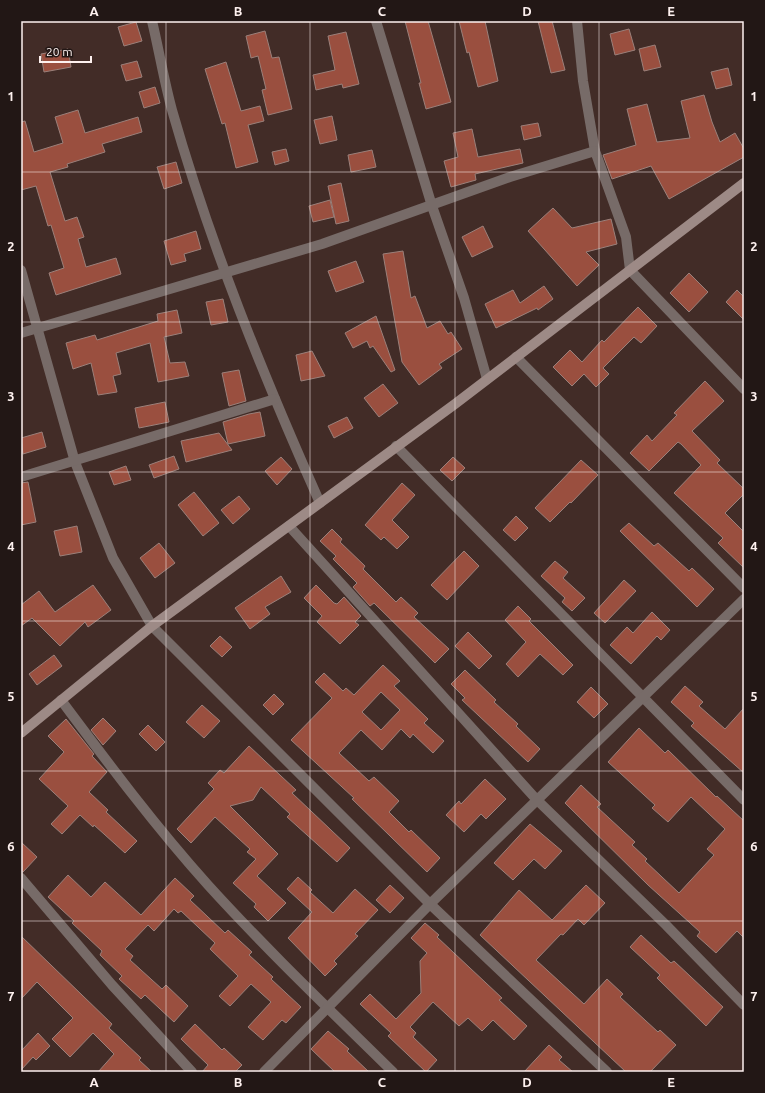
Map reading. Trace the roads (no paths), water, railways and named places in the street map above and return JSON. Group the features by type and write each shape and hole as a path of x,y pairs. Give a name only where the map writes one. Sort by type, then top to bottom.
{"main road":[{"path":"21,733 152,626 487,379 743,185"}],"street":[{"path":"152,21 172,109 225,271 275,399 320,503"},
{"path":"376,21 432,206 464,298 487,379"},
{"path":"577,21 583,81 596,151 626,237 630,270 744,389"},
{"path":"21,333 225,271 322,244 510,178 596,151"},
{"path":"21,270 75,462 113,558 152,626 430,904 608,1072"},
{"path":"516,357 744,588"},
{"path":"21,477 75,462 275,399"},
{"path":"396,446 744,800"},
{"path":"288,526 536,799 666,925 744,1005"},
{"path":"264,1072 536,799 744,599"},
{"path":"61,700 123,782 208,884 328,1008 393,1072"},
{"path":"21,878 112,985 192,1072"}]}
